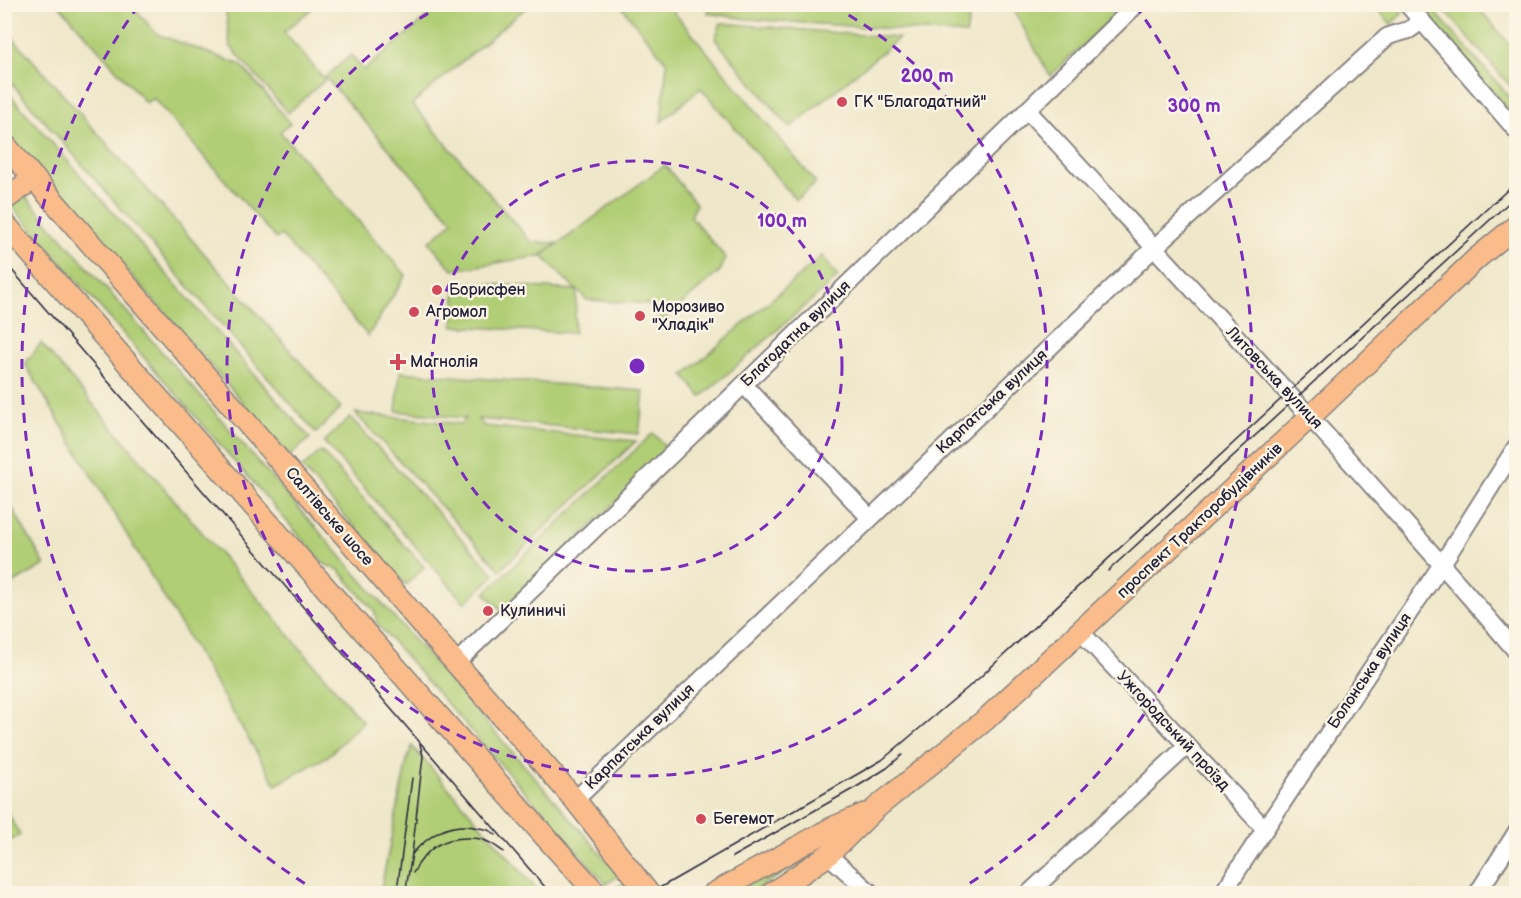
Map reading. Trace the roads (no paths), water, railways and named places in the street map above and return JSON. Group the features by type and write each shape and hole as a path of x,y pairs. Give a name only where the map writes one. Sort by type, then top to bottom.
{"main road":[{"name":"Салтівське шосе","path":"4,144 574,800 649,894"},
{"path":"4,200 34,178"},
{"path":"4,223 597,894"},
{"name":"проспект Тракторобудівників","path":"771,894 828,855 876,808 984,722 1476,259 1516,226"},
{"name":"проспект Тракторобудівників","path":"713,894 832,828 876,808"}],"street":[{"name":"Благодатна вулиця","path":"456,663 1137,4"},
{"path":"1414,10 1516,130"},
{"name":"Карпатська вулиця","path":"574,800 1154,248 1391,35 1409,30 1414,10"},
{"name":"Литовська вулиця","path":"1027,110 1310,417 1442,564 1516,651"},
{"path":"744,384 870,518"},
{"name":"Болонська вулиця","path":"1222,894 1442,564 1516,447"},
{"name":"Ужгородський проїзд","path":"1080,632 1266,829"},
{"path":"1028,894 1186,746"},
{"path":"1477,894 1516,833"},
{"path":"828,855 872,894"}],"tram line":[{"path":"649,894 882,760 978,679 1516,182"},
{"path":"1108,571 1516,196"},
{"path":"4,261 551,894"},
{"path":"405,894 423,756 420,744"},
{"path":"732,857 858,786 887,768 902,755"},
{"path":"398,883 412,778"},
{"path":"412,854 433,835 450,828 469,826 488,830 496,835"},
{"path":"413,873 429,851 451,840 481,839 504,852"}],"place":[{"name":"ГК \"Благодатний\"","path":"842,102"},
{"name":"Борисфен","path":"437,290"},
{"name":"Агромол","path":"414,312"},
{"name":"Морозиво \"Хладік\"","path":"640,316"},
{"name":"Магнолія","path":"398,362"},
{"name":"Кулиничі","path":"488,611"},
{"name":"Бегемот","path":"701,819"}]}
